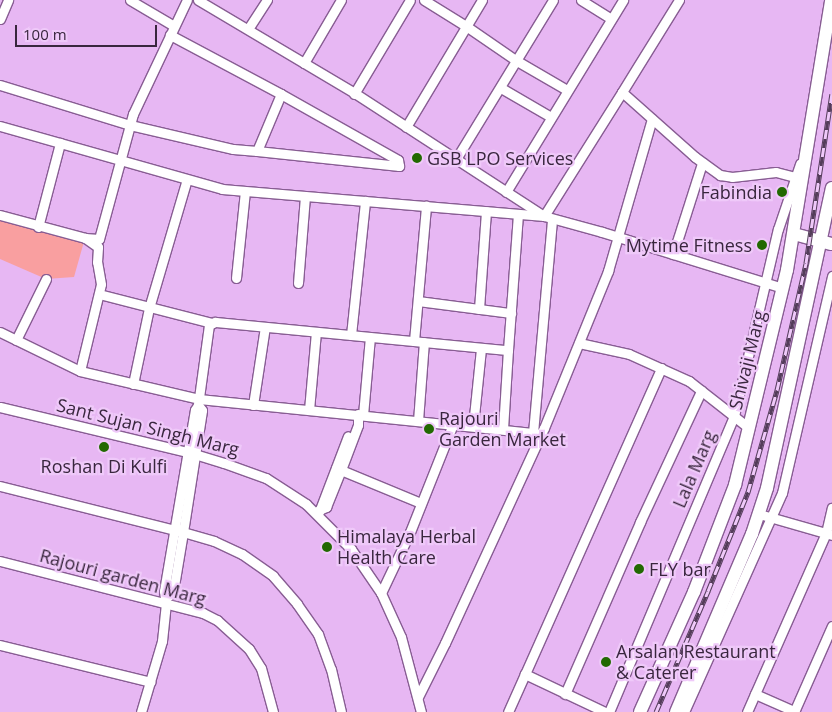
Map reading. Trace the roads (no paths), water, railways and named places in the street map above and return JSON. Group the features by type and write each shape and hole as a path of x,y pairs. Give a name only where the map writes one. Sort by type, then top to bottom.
{"main road":[{"name":"Shivaji Marg","path":"640,712 694,592 735,485 783,288 794,234 831,0"},
{"path":"676,712 752,534 767,488 826,243 832,188"},
{"path":"794,234 828,230"},
{"path":"794,234 826,243"}],"street":[{"path":"0,19 8,0"},
{"path":"130,0 174,26"},
{"path":"0,215 38,227 85,238 99,239 130,125 187,0"},
{"path":"198,0 354,94 548,218"},
{"path":"248,30 267,0"},
{"path":"304,63 341,0"},
{"path":"354,94 410,0"},
{"path":"424,0 517,61 567,90"},
{"path":"406,127 482,0"},
{"path":"456,159 553,0"},
{"path":"581,0 610,18"},
{"path":"506,192 610,18 623,0"},
{"path":"538,433 548,218 679,0"},
{"path":"0,85 130,125 233,148 399,166 398,160 170,35"},
{"path":"501,88 551,118"},
{"path":"622,92 702,163 726,176 764,172 785,173 795,177"},
{"path":"257,151 280,94"},
{"path":"418,697 446,643 579,343 608,271 652,118"},
{"path":"1,128 120,159 222,189 548,218 619,237 783,288"},
{"path":"38,227 60,143"},
{"name":"Lala Marg","path":"609,712 734,416 778,229 808,143"},
{"path":"673,254 702,163"},
{"path":"133,384 149,308 187,179"},
{"path":"236,278 245,191"},
{"path":"298,283 305,196"},
{"path":"351,335 365,201"},
{"path":"414,341 426,206"},
{"path":"479,309 486,212"},
{"path":"503,429 518,214"},
{"path":"778,229 794,234"},
{"path":"80,371 101,284 97,257 98,246 85,238"},
{"path":"684,712 772,517 788,470 832,276"},
{"path":"16,340 46,279"},
{"path":"99,294 212,323 508,350"},
{"path":"418,301 511,313"},
{"path":"141,712 162,641 166,601 164,590 179,531 192,453 202,410 199,402 207,328 212,323"},
{"path":"253,405 265,327"},
{"path":"0,332 80,371 199,402 309,410 359,417 538,433"},
{"path":"309,410 316,332"},
{"path":"319,512 326,507 338,469 358,425 370,337"},
{"path":"418,421 424,342"},
{"path":"579,343 629,354 690,382 749,428"},
{"path":"473,426 481,348"},
{"path":"508,712 661,368"},
{"path":"565,694 640,522 701,391"},
{"name":"Sant Sujan Singh Marg","path":"0,407 192,453 266,478 319,512 351,549 381,593 401,637 421,712"},
{"path":"381,593 421,504 453,424"},
{"path":"338,469 421,504"},
{"path":"0,486 179,531 214,541 242,554 273,576 318,634 333,676 341,712"},
{"path":"747,712 829,534 832,508"},
{"path":"759,514 829,534"},
{"name":"Rajouri garden Marg","path":"0,560 166,601 203,613 230,629 249,649 261,668 273,712"},
{"path":"755,694 794,712 828,647 832,626"},
{"path":"0,645 151,682"},
{"path":"525,674 605,712"}],"railway":[{"path":"656,712 748,492 777,390 806,263 832,94"}],"place":[{"name":"GSB LPO Services","path":"417,158"},
{"name":"Fabindia","path":"782,192"},
{"name":"Mytime Fitness","path":"762,245"},
{"name":"Rajouri Garden Market","path":"429,429"},
{"name":"Roshan Di Kulfi","path":"104,447"},
{"name":"Himalaya Herbal Health Care","path":"327,547"},
{"name":"FLY bar","path":"639,569"},
{"name":"Arsalan Restaurant & Caterer","path":"606,662"}]}
